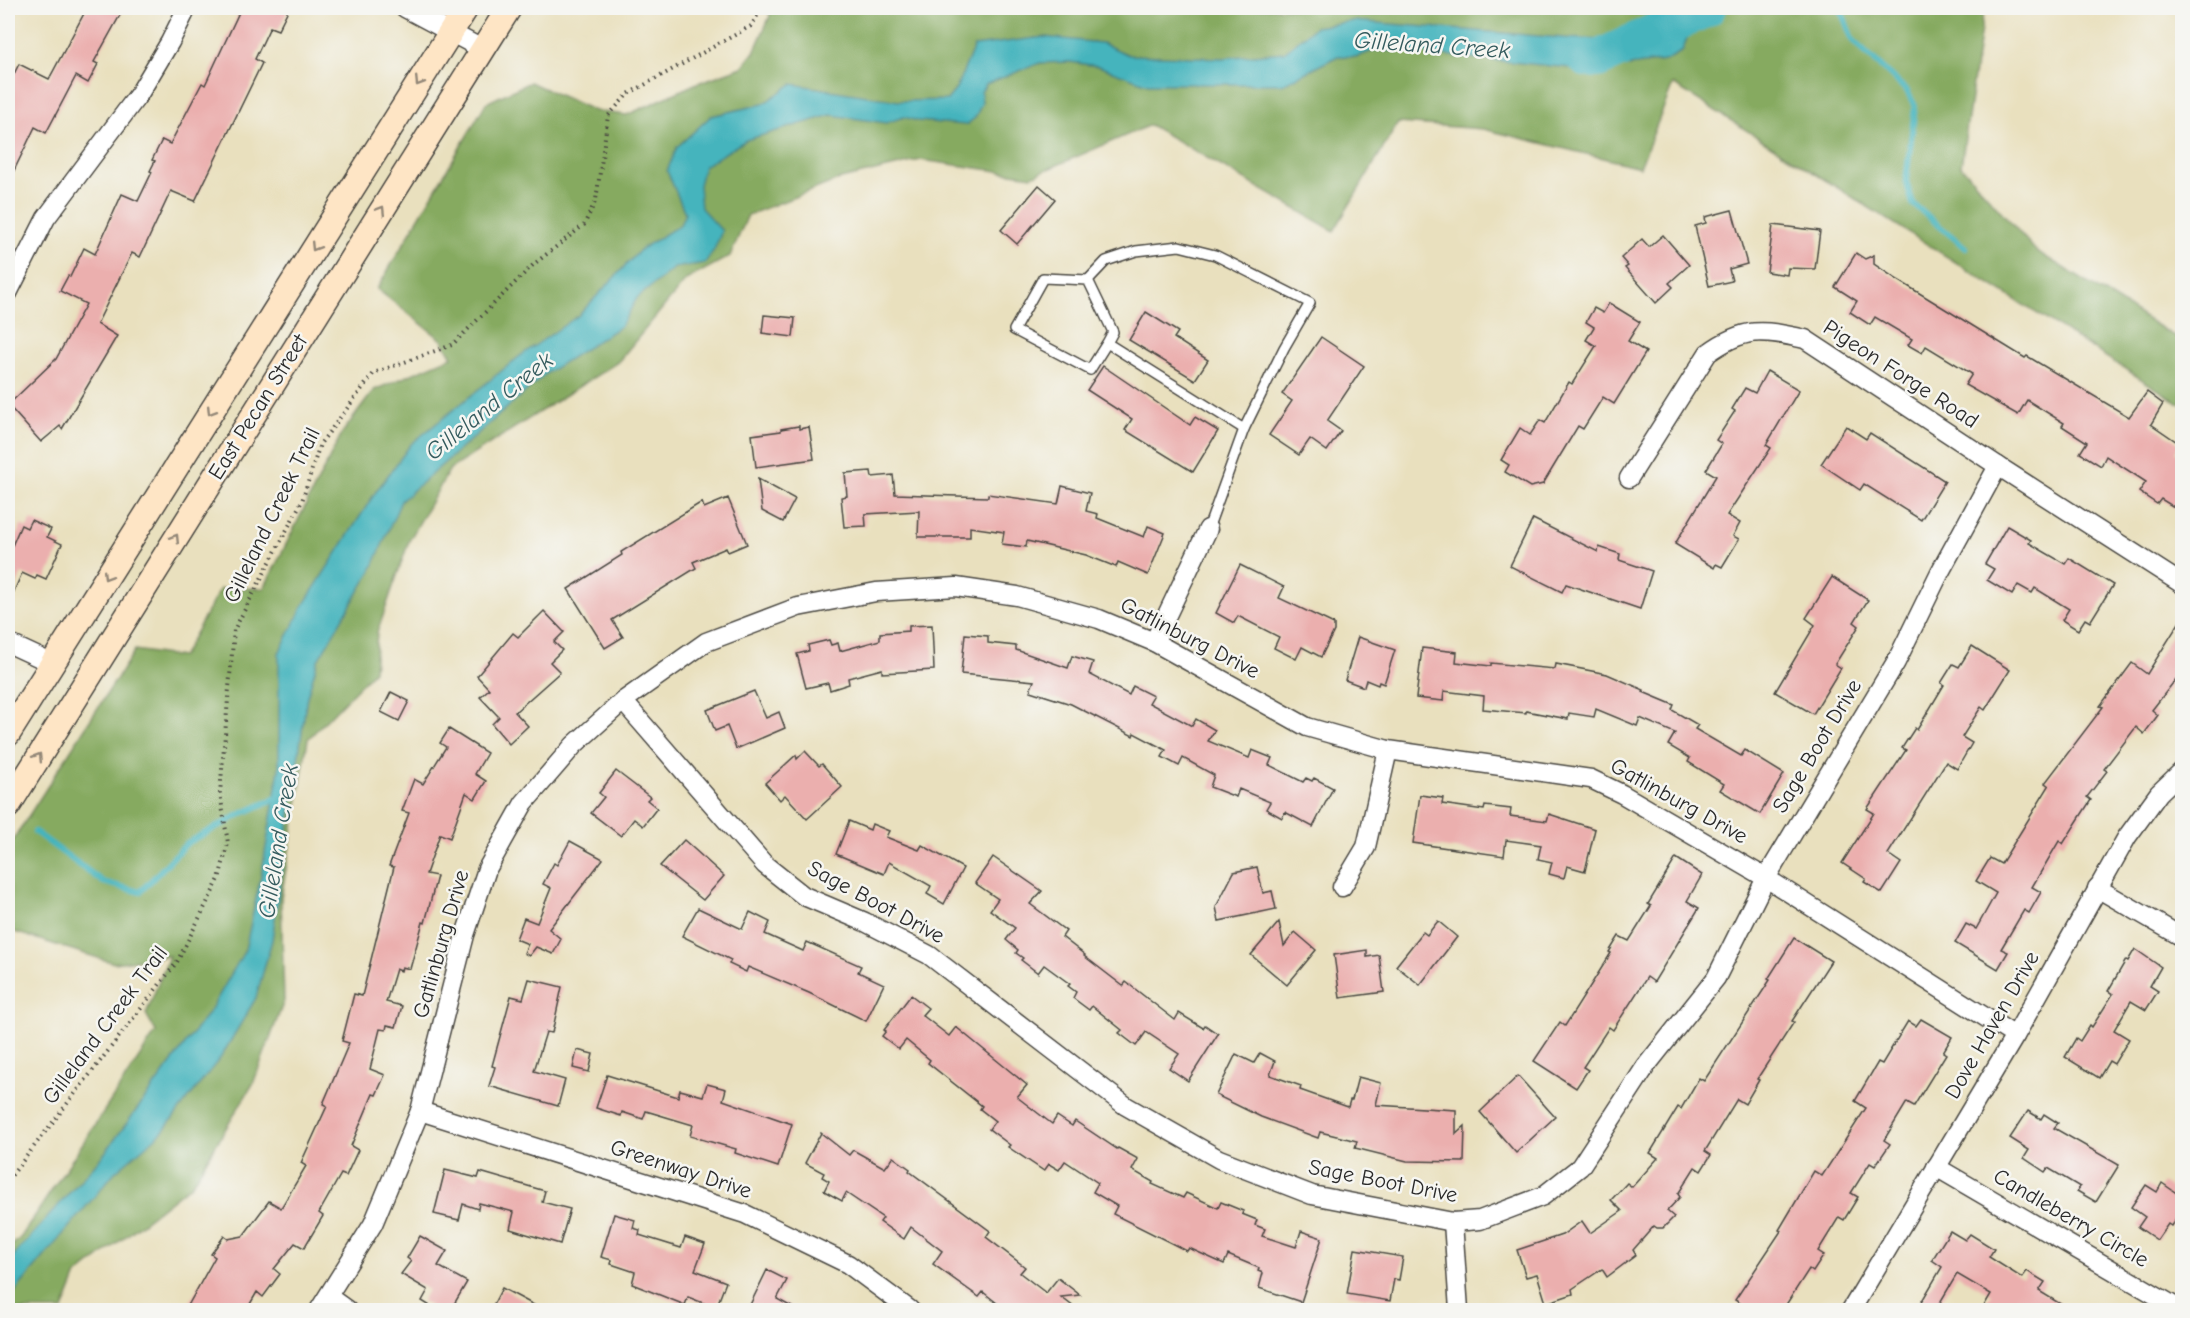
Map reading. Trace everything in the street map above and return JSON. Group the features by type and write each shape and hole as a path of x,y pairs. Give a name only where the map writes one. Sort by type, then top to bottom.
{"main road":[{"name":"East Pecan Street","path":"8,734 466,8"},
{"name":"East Pecan Street","path":"8,806 509,8"}],"street":[{"path":"8,293 46,218 139,93 170,42 187,8"},
{"path":"405,8 482,49"},
{"name":"Pigeon Forge Road","path":"1629,478 1708,353 1726,340 1748,332 1776,332 1805,339 2182,584"},
{"name":"Sage Boot Drive","path":"623,701 765,865 804,896 865,922 929,955 1126,1106 1219,1159 1312,1195 1453,1222 1480,1220 1543,1196 1580,1167 1646,1066 1716,978 1766,878 1896,662 1945,562 1998,466"},
{"path":"1154,642 1208,529"},
{"name":"Gatlinburg Drive","path":"324,1304 373,1224 420,1111 465,935 487,869 524,803 574,745 623,701 706,642 798,607 876,592 956,587 1017,596 1099,618 1154,642 1307,727 1388,750 1591,779 1622,794 1766,878 2015,1036"},
{"path":"8,643 51,663"},
{"path":"1342,887 1366,847 1388,750"},
{"name":"Dove Haven Drive","path":"1851,1311 2015,1036 2127,837 2159,793 2182,771"},
{"path":"2097,888 2182,937"},
{"name":"Greenway Drive","path":"420,1111 745,1214 848,1264 910,1311"},
{"name":"Candleberry Circle","path":"1936,1167 2181,1311"},
{"path":"1453,1222 1460,1311"},
{"path":"324,1304 347,1311"}],"lane":[{"path":"1088,280 1113,332 1090,370 1014,330 1043,278 1088,280 1106,261 1136,251 1179,246 1215,255 1310,303 1284,348 1244,429 1208,529"},
{"path":"1107,343 1244,429"}],"path":[{"name":"Gilleland Creek Trail","path":"8,1180 177,962 219,879 228,843 220,793 234,630 302,501 320,444 375,373 452,345 534,264 585,225 596,200 608,116 628,94 751,26 762,8"}],"green space":[{"path":"767,8 1984,8 1961,166 2036,251 2182,341 2182,405 1673,84 1640,167 1483,129 1398,123 1334,231 1150,125 1032,176 921,160 841,179 748,215 730,256 686,280 618,362 450,469 409,541 377,633 374,671 308,739 281,898 284,1001 253,1084 192,1184 77,1275 63,1310 8,1310 8,1249 21,1237 156,1032 146,1014 169,956 114,963 8,930 8,848 135,650 182,657 220,589 264,588 342,433 374,390 452,357 442,340 377,289 486,103 530,82 595,111 627,115 695,84 742,67 754,52 770,16"}],"water":[{"path":"1687,8 1720,8 1694,23 1688,33 1683,51 1665,61 1607,69 1580,69 1375,50 1357,57 1338,56 1283,84 1148,84 1098,66 1070,62 1040,63 986,84 981,92 982,103 975,118 966,125 917,121 904,117 886,123 831,115 746,140 704,166 699,185 701,208 722,231 714,250 705,263 674,268 637,298 621,326 547,373 401,501 371,571 318,660 307,697 272,940 256,998 221,1057 163,1131 115,1172 8,1300 8,1262 104,1154 211,1009 245,950 262,871 279,769 279,653 304,604 375,493 411,444 520,356 579,315 641,249 680,225 685,213 667,171 677,147 711,116 763,104 792,84 899,101 947,100 956,89 974,46 1044,37 1102,43 1129,55 1223,58 1284,52 1315,27 1353,21 1642,42"}],"building":[{"path":"87,8 124,8 94,62 98,64 88,83 76,76 46,133 35,127 8,183 8,86 19,64 49,79"},
{"path":"241,8 289,8 278,30 270,27 255,59 262,63 195,201 171,191 140,257 132,253 97,324 117,336 62,429 60,426 41,442 8,405 56,359 86,304 60,291 68,276 70,277 84,248 95,254 122,194 138,201 152,172 150,171 155,161 152,160 162,140 170,144 202,83 205,85"},
{"path":"1039,185 1055,199 1017,244 1001,230"},
{"path":"1732,210 1747,264 1729,269 1732,281 1709,286 1695,226 1706,223 1705,217"},
{"path":"1773,225 1820,231 1815,269 1788,268 1787,275 1767,272"},
{"path":"1663,235 1689,265 1669,283 1673,287 1656,303 1625,268 1628,266 1621,258 1642,239 1649,247"},
{"path":"1856,253 1865,259 1874,255 1874,264 1898,280 2025,358 2027,356 2129,417 2147,392 2163,404 2151,424 2180,444 2175,452 2182,457 2182,512 2161,499 2157,504 2139,492 2146,482 2106,456 2101,466 2080,453 2087,442 2062,426 2064,423 2027,400 2018,415 1965,385 1972,374 1926,346 1922,353 1908,345 1912,339 1875,317 1870,325 1850,312 1857,301 1835,287"},
{"path":"1609,303 1640,322 1628,341 1646,352 1614,404 1603,397 1583,429 1578,426 1543,484 1530,487 1505,472 1509,465 1501,460 1520,428 1530,435 1540,420 1545,423 1569,382 1572,384 1596,346 1586,340 1594,327 1586,322 1594,308 1603,313"},
{"path":"1146,312 1178,332 1174,338 1208,360 1195,380 1129,340"},
{"path":"764,315 795,318 793,337 762,333"},
{"path":"1321,337 1364,366 1327,421 1341,431 1327,451 1310,439 1299,455 1269,435 1292,401 1282,394"},
{"path":"1103,366 1190,425 1195,417 1218,431 1193,472 1125,430 1132,419 1087,390"},
{"path":"1767,371 1799,390 1766,445 1771,448 1727,515 1740,523 1733,536 1739,539 1722,567 1716,564 1714,568 1675,544 1716,476 1706,470 1722,444 1716,440 1735,411 1732,409 1745,388 1755,393"},
{"path":"799,426 799,429 809,427 814,459 756,467 752,435"},
{"path":"1846,426 1866,439 1870,433 1945,481 1921,520 1864,484 1860,490 1821,464"},
{"path":"871,471 872,477 893,475 895,494 988,497 988,494 1058,504 1062,486 1090,493 1086,511 1098,514 1097,518 1144,537 1148,526 1165,533 1148,575 1118,562 1116,567 1086,555 1027,541 1026,547 1002,544 1004,532 970,527 970,537 918,537 919,511 865,514 866,526 844,527 841,497 847,496 845,473"},
{"path":"758,479 795,499 783,522 762,511"},
{"path":"728,498 747,544 728,552 726,548 693,562 696,568 612,620 623,637 605,648 568,589 622,555 621,552 702,502 704,508"},
{"path":"1533,519 1598,552 1599,547 1620,554 1619,560 1652,571 1640,609 1566,584 1562,592 1510,566"},
{"path":"31,520 51,529 47,537 62,544 46,579 37,575 35,579 22,573 8,605 8,555 21,525 27,528"},
{"path":"2007,526 2031,540 2029,543 2065,564 2069,558 2113,585 2090,622 2085,619 2078,630 2062,620 2069,609 2035,588 2032,593 2018,585 2012,595 1987,580 1994,569 1985,564"},
{"path":"1240,565 1284,587 1279,598 1334,624 1334,631 1321,657 1302,647 1296,659 1274,648 1279,637 1238,616 1234,623 1216,613"},
{"path":"1832,577 1868,600 1854,622 1859,626 1835,664 1841,668 1813,714 1775,692 1815,625 1806,618"},
{"path":"544,611 564,632 554,642 562,650 550,662 560,672 515,712 528,726 509,744 492,724 499,717 480,697 489,689 477,676 513,633 518,637"},
{"path":"2182,618 2182,684 2176,679 2152,710 2158,715 2144,734 2136,727 2104,769 2107,771 2087,797 2091,800 2063,844 2059,841 2032,887 2041,892 2029,913 2024,910 2001,949 2008,952 1998,969 1955,943 1966,924 1976,929 1996,893 1976,881 1990,858 2001,864 2049,786 2045,783 2103,707 2100,706 2132,663 2147,674"},
{"path":"932,625 934,670 882,673 882,669 848,678 849,684 830,690 828,683 806,688 797,654 809,651 808,645 829,640 831,645 838,643 840,651 880,640 880,633 909,631 909,626"},
{"path":"965,634 988,636 988,643 1016,646 1016,650 1068,668 1072,656 1093,662 1089,674 1129,695 1133,686 1153,696 1149,703 1192,726 1196,719 1215,730 1208,741 1249,758 1252,750 1272,758 1269,765 1303,782 1306,778 1312,781 1314,778 1333,788 1313,827 1285,812 1282,818 1266,809 1270,802 1239,789 1236,797 1210,787 1214,775 1183,758 1179,766 1162,757 1166,750 1134,733 1133,736 1071,704 1030,691 1034,681 961,674"},
{"path":"1358,637 1395,650 1384,684 1379,682 1378,685 1366,680 1364,687 1345,680"},
{"path":"1972,646 2010,670 1985,710 1981,707 1962,737 1972,743 1957,769 1946,762 1888,854 1901,863 1882,893 1864,882 1866,879 1842,863 1874,813 1867,809 1906,750 1902,748 1915,728 1917,730 1944,685 1941,683 1953,664 1959,667"},
{"path":"1422,648 1457,652 1456,662 1555,669 1556,664 1607,674 1674,705 1672,710 1698,725 1695,729 1741,756 1745,750 1784,774 1760,814 1720,790 1724,784 1688,762 1690,758 1668,745 1675,733 1640,718 1637,726 1596,709 1594,717 1569,713 1568,719 1526,711 1526,713 1483,709 1484,696 1444,691 1443,701 1416,698"},
{"path":"754,691 766,718 779,712 785,728 736,749 727,726 715,731 707,710"},
{"path":"391,692 409,701 399,721 381,712"},
{"path":"449,729 487,753 475,774 486,781 475,799 466,793 450,838 440,834 426,874 437,876 410,969 402,967 401,971 396,969 386,1002 402,1006 396,1027 387,1025 386,1030 380,1029 370,1069 385,1075 376,1095 373,1094 351,1146 358,1150 346,1176 341,1174 319,1213 323,1216 304,1248 295,1243 274,1269 280,1274 263,1297 257,1292 246,1311 185,1311 215,1257 211,1254 224,1236 228,1239 243,1236 269,1201 281,1208 306,1166 301,1163 327,1106 323,1104 349,1043 342,1041 354,994 362,996 394,867 389,866 409,813 402,811 414,779 423,784 446,747 440,743"},
{"path":"805,751 819,766 822,764 842,787 807,819 785,795 780,800 765,783 796,755 797,759"},
{"path":"616,771 650,797 647,800 657,808 643,826 634,819 621,836 591,813 604,797 599,793"},
{"path":"1420,795 1443,798 1442,804 1484,810 1485,806 1511,809 1510,816 1547,821 1549,814 1595,829 1585,871 1567,866 1564,878 1549,874 1552,862 1538,859 1541,845 1506,840 1504,856 1413,843"},
{"path":"849,821 870,830 872,824 889,831 886,837 919,850 922,845 963,868 944,904 927,894 931,886 889,862 884,874 836,854"},
{"path":"684,840 724,876 703,900 660,866"},
{"path":"570,841 603,859 549,929 561,939 553,954 536,947 529,956 524,953 528,944 516,939 524,918 537,923 551,888 543,884 554,863 557,865"},
{"path":"993,857 1042,891 1030,904 1066,931 1062,937 1084,956 1123,986 1126,982 1175,1020 1179,1013 1203,1028 1205,1025 1218,1034 1188,1081 1169,1068 1179,1054 1146,1032 1136,1046 1119,1033 1122,1030 1092,1006 1089,1010 1073,998 1076,992 1068,986 1070,984 1044,965 1038,973 1021,960 1023,958 1016,953 1018,950 1006,940 1015,928 990,910 998,899 975,883"},
{"path":"1676,858 1702,875 1687,901 1699,908 1654,982 1647,977 1613,1030 1609,1027 1583,1067 1588,1070 1576,1088 1534,1061 1560,1022 1565,1026 1611,953 1609,952 1619,936 1629,941 1651,906 1648,904"},
{"path":"1257,867 1263,893 1272,891 1276,909 1219,921 1216,907 1234,872"},
{"path":"698,908 742,929 750,912 770,922 765,934 803,951 807,942 861,966 858,972 884,984 866,1021 748,967 746,972 729,964 731,960 682,936"},
{"path":"1438,921 1457,937 1420,985 1396,966 1423,932 1427,935"},
{"path":"1279,922 1284,946 1295,932 1316,950 1287,985 1251,955"},
{"path":"1794,938 1831,961 1757,1079 1759,1080 1745,1104 1737,1099 1705,1151 1711,1155 1701,1171 1695,1167 1678,1194 1680,1197 1667,1211 1674,1217 1663,1228 1654,1226 1633,1250 1636,1255 1607,1277 1602,1269 1572,1289 1573,1294 1546,1303 1537,1274 1526,1277 1517,1250 1562,1235 1582,1221 1590,1233 1622,1211 1611,1200 1627,1183 1632,1187 1658,1158 1650,1153 1678,1107 1681,1109 1699,1078 1704,1081 1770,980 1768,979"},
{"path":"2135,949 2161,967 2150,986 2158,991 2146,1010 2131,1001 2114,1030 2129,1039 2114,1064 2109,1061 2099,1078 2065,1057 2076,1038 2080,1041 2090,1025 2092,1027 2113,994 2108,991"},
{"path":"1367,950 1367,957 1379,955 1384,992 1340,998 1334,955"},
{"path":"529,979 562,987 552,1033 546,1032 534,1071 565,1080 558,1106 489,1086 495,1067 492,1066 511,996 523,999"},
{"path":"911,995 928,1008 922,1015 949,1036 956,1027 1027,1085 1017,1097 1052,1124 1057,1116 1072,1126 1075,1121 1117,1149 1138,1159 1132,1170 1153,1182 1152,1184 1183,1198 1186,1193 1218,1208 1221,1202 1243,1211 1242,1214 1257,1220 1255,1225 1265,1229 1262,1236 1296,1247 1301,1231 1322,1238 1301,1302 1259,1288 1263,1273 1258,1271 1259,1268 1228,1255 1224,1264 1189,1248 1187,1251 1113,1214 1117,1206 1093,1192 1098,1183 1065,1161 1059,1170 1049,1164 1044,1171 1008,1147 1010,1145 989,1129 995,1121 980,1109 982,1106 928,1063 930,1060 906,1040 899,1049 882,1036 886,1031 884,1030"},
{"path":"1921,1019 1952,1037 1943,1052 1946,1054 1914,1106 1907,1102 1884,1140 1890,1144 1875,1166 1870,1163 1851,1193 1858,1197 1844,1220 1839,1217 1818,1251 1824,1255 1813,1272 1809,1269 1782,1311 1739,1311 1743,1305 1735,1300 1781,1231 1779,1230 1814,1171 1822,1176 1866,1108 1855,1101 1878,1062 1882,1064 1908,1021 1916,1026"},
{"path":"577,1050 593,1054 589,1072 573,1068"},
{"path":"1260,1053 1275,1061 1270,1075 1301,1086 1300,1090 1348,1107 1358,1077 1381,1083 1376,1105 1456,1110 1456,1134 1465,1126 1464,1162 1407,1161 1355,1148 1357,1141 1320,1132 1318,1138 1261,1117 1216,1095 1236,1054 1254,1063"},
{"path":"607,1075 678,1097 680,1090 703,1096 707,1084 726,1089 723,1100 792,1124 778,1167 735,1153 736,1149 690,1136 693,1125 646,1111 643,1119 622,1112 621,1116 596,1108"},
{"path":"1518,1076 1555,1117 1516,1153 1480,1112"},
{"path":"2028,1111 2041,1119 2044,1114 2058,1123 2054,1128 2119,1165 2096,1202 2077,1191 2080,1187 2048,1168 2045,1172 2024,1158 2029,1150 2010,1138"},
{"path":"821,1133 849,1155 853,1150 885,1168 893,1157 990,1231 986,1237 1025,1267 1020,1273 1046,1293 1058,1278 1080,1295 1061,1297 1079,1311 1007,1311 983,1292 979,1297 933,1264 942,1251 911,1227 904,1239 880,1222 883,1218 846,1193 842,1201 824,1191 829,1181 822,1177 824,1173 805,1163"},
{"path":"445,1170 478,1178 480,1172 545,1191 542,1202 570,1209 560,1244 510,1229 514,1212 479,1203 478,1209 463,1204 459,1220 434,1214"},
{"path":"2162,1183 2182,1197 2182,1209 2171,1226 2168,1224 2157,1240 2138,1227 2145,1217 2131,1207 2146,1185 2157,1192"},
{"path":"614,1214 635,1220 633,1228 640,1230 639,1235 681,1248 685,1237 705,1244 695,1270 726,1282 716,1308 688,1297 685,1305 632,1284 635,1272 611,1264 612,1260 601,1257"},
{"path":"1950,1231 1965,1240 1970,1234 1994,1249 1989,1257 2022,1278 2027,1271 2045,1282 2039,1291 2072,1311 1981,1311 1991,1294 1957,1274 1935,1311 1916,1311 1942,1267 1932,1260"},
{"path":"420,1236 447,1251 438,1266 467,1282 450,1311 438,1311 422,1301 428,1290 401,1274 411,1261 407,1258"},
{"path":"1355,1249 1403,1257 1399,1280 1394,1279 1390,1301 1347,1294"},
{"path":"767,1270 787,1280 777,1299 799,1311 747,1311"},
{"path":"502,1288 545,1311 490,1311"}],"waterway":[{"name":"Gilleland Creek","path":"1586,58 1598,59 1707,8"},
{"path":"1840,8 1853,41 1907,91 1915,106 1906,181 1913,204 1966,248"},
{"path":"35,832 103,882 140,892 187,843 281,796"}]}
